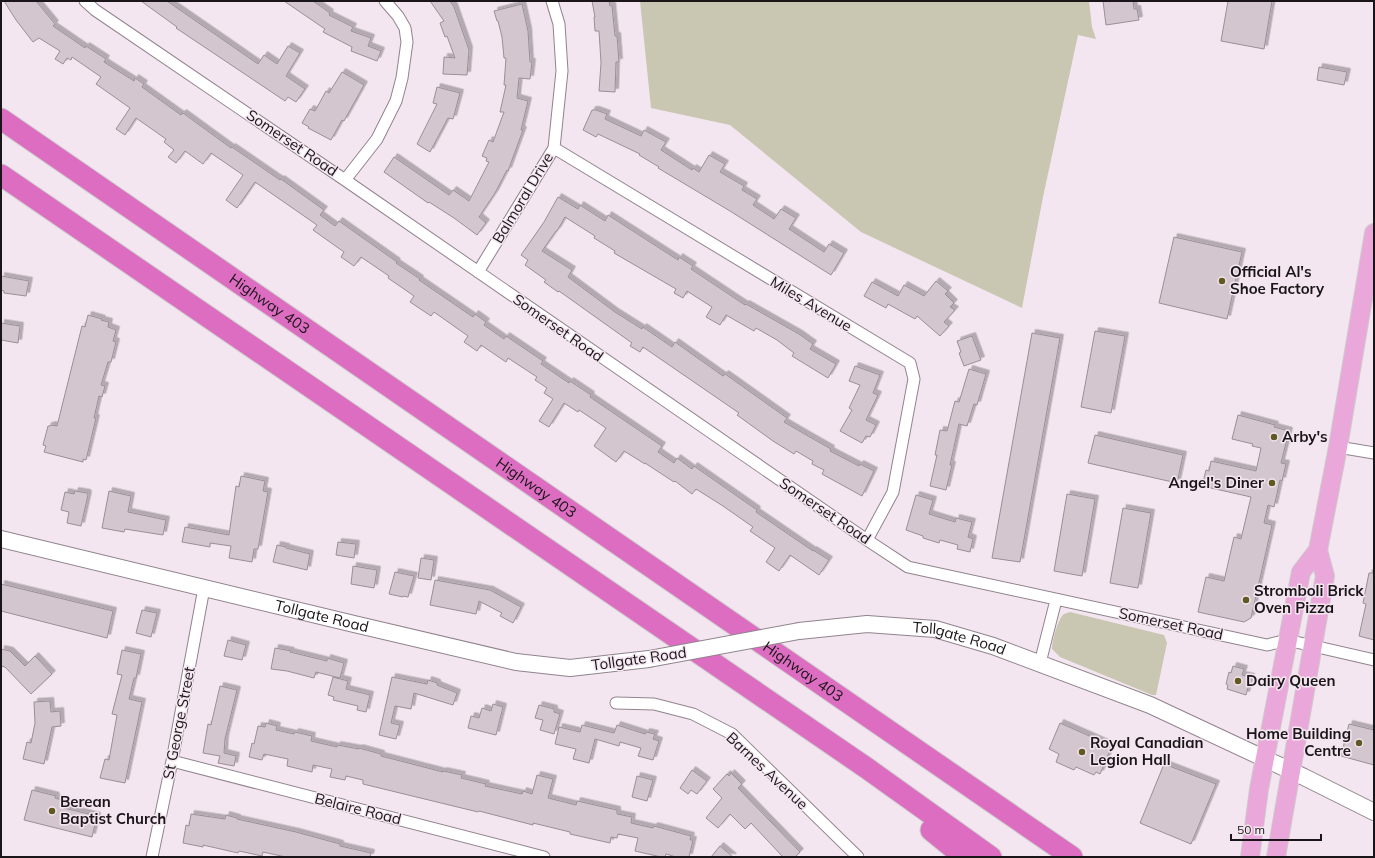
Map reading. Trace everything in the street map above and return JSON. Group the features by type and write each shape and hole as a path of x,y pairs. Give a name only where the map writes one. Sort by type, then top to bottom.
{"highway":[{"name":"Highway 403","path":"1,119 1072,857"},
{"path":"1,175 868,769 991,857"},
{"path":"868,769 888,794 964,857"}],"main road":[{"path":"1276,857 1325,576 1318,550 1338,447 1374,233"},
{"name":"Tollgate Road","path":"1,539 516,662 570,668 650,659 799,631 867,624 935,629 993,646 1150,705 1374,812"},
{"path":"1250,857 1259,790 1301,572 1318,550"}],"street":[{"name":"Somerset Road","path":"85,1 95,10 908,567 1267,645 1287,640"},
{"path":"345,180 377,139 396,100 402,78 407,42 406,28 385,1"},
{"name":"Balmoral Drive","path":"478,272 554,148 562,71 559,24 552,1"},
{"name":"Miles Avenue","path":"554,148 910,364 914,380 893,492 867,540"},
{"path":"1338,447 1374,453"},
{"name":"St George Street","path":"152,857 172,761 204,588"},
{"path":"1040,663 1056,600"},
{"path":"1287,640 1374,660"},
{"name":"Barnes Avenue","path":"616,702 654,704 693,714 732,734 858,857"},
{"name":"Belaire Road","path":"172,761 544,857"}],"shaded area":[{"path":"640,1 1089,1 1092,27 1096,39 1078,35 1043,197 1022,308 861,232 730,125 651,108"},
{"path":"1070,612 1164,635 1167,643 1156,695 1152,695 1060,657 1052,649 1053,641 1062,616"}],"building":[{"path":"4,1 36,1 55,24 53,26 85,48 86,46 106,59 104,62 134,81 135,78 144,84 142,87 181,115 183,113 231,148 232,147 280,180 281,179 324,210 320,215 335,226 339,221 397,262 396,263 420,279 419,280 473,317 475,314 486,322 484,325 504,339 506,336 543,361 541,364 569,383 570,381 591,395 590,397 662,446 658,452 674,463 677,458 692,469 694,466 757,510 756,512 813,551 829,560 819,575 790,555 779,571 766,562 775,548 750,531 753,527 723,506 696,489 692,494 675,481 674,482 624,451 616,462 594,446 606,428 579,410 578,412 564,403 549,427 539,421 553,399 544,393 547,388 535,380 537,377 508,358 506,362 481,345 477,351 464,342 468,336 434,312 431,316 410,302 414,296 388,278 389,276 361,257 354,266 341,257 344,252 313,230 317,225 255,182 237,208 226,200 243,175 211,153 203,164 185,151 176,163 168,157 174,150 164,142 166,139 136,118 125,135 116,129 130,108 96,84 101,77 72,57 71,60 67,58 63,64 55,59 60,51 39,38 33,42"},
{"path":"141,1 167,1 258,64 264,55 277,64 288,46 300,53 286,76 305,89 296,102 288,97 285,101 176,28 177,27"},
{"path":"284,1 313,1 330,13 329,15 353,27 351,31 371,38 368,46 381,51 377,61 351,51 352,47 323,32 325,29"},
{"path":"430,1 450,1 454,7 469,50 467,75 443,74 444,57 455,58 447,36 445,37 440,23 444,21"},
{"path":"592,1 609,1 610,6 612,6 615,36 617,36 619,62 616,62 615,92 599,91 601,63 599,31 595,31 595,17"},
{"path":"1103,1 1133,1 1134,9 1137,9 1139,20 1106,25"},
{"path":"1228,1 1272,1 1264,49 1221,41"},
{"path":"522,4 528,31 530,62 532,62 530,79 519,78 517,98 528,101 521,130 523,130 508,171 507,170 495,193 479,217 486,223 477,235 384,172 394,157 449,195 453,190 469,201 489,162 486,161 487,158 482,156 489,140 493,142 504,112 500,112 506,85 504,85 506,58 504,58 502,37 494,11"},
{"path":"1319,67 1347,72 1344,85 1317,80"},
{"path":"342,72 364,85 344,121 342,120 331,140 308,128 309,127 302,123 310,109 315,111 326,91 329,93"},
{"path":"437,87 460,93 453,119 448,118 430,152 417,144 437,104 433,103"},
{"path":"592,110 607,114 605,119 641,136 644,130 666,142 661,150 692,170 693,168 699,172 709,155 725,164 720,172 744,186 742,190 757,199 753,205 774,219 781,209 796,218 789,229 824,252 829,244 844,253 831,275 730,211 658,168 659,167 639,155 640,154 598,134 596,137 583,130"},
{"path":"558,197 578,209 580,205 605,221 608,215 678,260 679,257 693,266 691,269 745,305 746,304 799,334 813,344 810,349 836,364 828,378 792,356 794,353 777,340 756,328 754,331 726,315 720,325 706,317 712,307 687,291 683,298 674,293 676,289 614,253 615,251 594,238 595,236 565,217 557,231 542,251 572,270 568,277 615,312 642,329 643,327 672,347 675,342 723,376 725,374 787,418 784,422 831,449 830,451 859,466 860,464 874,471 862,496 822,474 824,470 812,464 813,461 796,451 794,454 773,441 737,415 739,413 643,347 640,352 630,346 632,343 544,282 546,280 525,265 528,260 521,255 544,222"},
{"path":"1174,237 1242,252 1227,319 1159,303"},
{"path":"1,276 29,281 26,296 4,293 4,291 1,290"},
{"path":"936,281 948,291 945,294 954,303 950,307 955,310 944,322 949,326 940,336 917,316 915,319 888,304 886,308 864,296 872,282 898,296 904,285 924,296"},
{"path":"88,315 109,322 108,327 116,330 113,341 116,342 111,362 108,362 101,385 105,386 102,397 99,396 94,418 96,418 86,460 83,459 83,462 44,452 46,446 43,445 48,426 57,426 82,326 85,327"},
{"path":"1,323 20,326 18,343 1,340"},
{"path":"1095,331 1125,336 1111,413 1081,407"},
{"path":"1032,333 1060,338 1020,562 992,558"},
{"path":"972,336 981,360 964,366 959,353 961,352 957,341"},
{"path":"855,366 880,375 873,393 878,395 866,420 876,425 870,437 866,436 862,443 840,431 852,410 849,408 860,385 849,381"},
{"path":"969,369 986,374 977,405 974,404 967,426 959,424 946,490 930,486 937,455 935,455 940,430 947,431 955,401 959,402"},
{"path":"1238,415 1275,425 1274,427 1289,431 1281,463 1286,464 1282,481 1280,480 1274,507 1268,505 1264,523 1272,525 1251,618 1244,622 1198,612 1206,577 1224,581 1234,537 1241,539 1251,497 1202,486 1206,470 1209,471 1211,461 1256,471 1261,448 1252,446 1253,444 1232,439"},
{"path":"1095,435 1183,455 1177,483 1088,463"},
{"path":"241,476 265,481 263,491 268,492 258,549 254,549 252,562 229,558 231,546 210,543 210,547 182,542 185,527 229,535 236,486 239,487"},
{"path":"75,491 87,493 88,495 81,526 67,523 69,512 61,510 65,492 74,494"},
{"path":"109,491 131,496 128,512 166,520 163,535 125,529 124,532 102,528"},
{"path":"1067,494 1095,499 1082,576 1054,571"},
{"path":"916,495 933,500 929,514 955,522 956,518 972,522 968,537 973,539 970,552 957,549 958,545 940,540 939,543 923,538 923,536 906,530"},
{"path":"1123,508 1151,513 1138,588 1110,583"},
{"path":"338,542 356,544 354,558 336,555"},
{"path":"277,545 310,554 307,570 273,562"},
{"path":"421,558 434,560 431,580 418,578"},
{"path":"353,566 377,570 374,588 351,584"},
{"path":"395,572 414,576 408,597 389,594"},
{"path":"1369,573 1374,573 1374,640 1359,636 1366,604 1363,603"},
{"path":"435,580 490,590 521,607 513,623 500,616 502,613 479,601 476,614 430,605"},
{"path":"1,584 113,611 107,638 1,611"},
{"path":"142,610 157,613 151,637 136,633"},
{"path":"228,640 246,645 242,660 224,656"},
{"path":"275,648 327,661 327,658 344,663 340,678 316,672 314,678 287,671 271,669"},
{"path":"1,649 10,651 25,666 35,656 52,674 31,694 5,667 1,666"},
{"path":"122,650 141,654 136,678 134,678 129,699 142,702 125,783 100,778 105,759 109,760 117,715 112,714 122,675 117,674"},
{"name":"Dairy Queen","path":"1233,666 1244,669 1242,675 1251,677 1246,695 1227,689 1228,685 1226,684 1229,672 1231,673"},
{"path":"333,677 348,681 346,689 370,695 366,712 357,710 358,706 333,700 334,697 328,695"},
{"path":"392,677 427,684 428,680 437,683 437,685 457,693 453,705 414,693 411,709 395,706 391,723 400,725 396,739 379,735"},
{"path":"220,686 237,690 225,739 224,753 236,756 234,766 218,763 220,756 203,753 208,724 211,725"},
{"path":"50,701 51,712 60,711 61,726 52,727 44,764 23,759 27,742 31,743 35,723 34,702"},
{"path":"493,704 503,707 496,735 468,728 471,716 479,718 482,708 491,711"},
{"path":"539,705 554,709 554,712 560,714 554,734 540,730 543,720 535,718"},
{"path":"266,723 277,726 276,730 312,736 311,741 337,747 337,745 359,748 381,754 381,756 443,772 462,775 461,778 486,784 485,786 522,794 523,791 532,794 537,775 553,779 548,798 576,805 577,801 617,810 617,814 632,817 631,823 653,828 654,826 691,836 690,840 693,840 689,857 676,857 666,854 665,857 661,857 635,851 638,838 618,834 617,838 611,837 610,843 570,834 570,832 533,823 533,825 363,784 363,780 346,776 345,780 330,777 332,769 313,765 312,772 287,766 288,759 264,754 262,760 249,757 258,726 265,727"},
{"name":"Royal Canadian Legion Hall","path":"1060,723 1112,746 1100,774 1096,772 1094,775 1076,767 1074,770 1056,762 1059,754 1049,749"},
{"name":"Home Building Centre","path":"1349,724 1374,730 1374,765 1341,756"},
{"path":"582,725 614,733 617,725 645,734 646,732 655,734 653,739 659,741 653,760 638,756 641,748 620,742 619,746 595,739 589,763 573,759 576,749 555,744 559,727 580,732"},
{"path":"1164,764 1216,784 1191,844 1140,823"},
{"path":"692,770 707,781 697,794 691,790 688,794 680,788"},
{"path":"731,773 742,784 738,788 800,852 795,857 783,857 751,823 745,829 730,814 718,828 706,818 722,798 713,789 727,774 729,776"},
{"path":"637,776 653,780 647,801 632,797"},
{"name":"Berean Baptist Church","path":"32,790 56,796 55,798 66,801 64,808 97,816 92,837 24,820"},
{"path":"191,814 225,819 226,815 237,819 296,832 340,844 340,846 371,853 370,857 286,857 263,852 262,856 239,851 238,853 203,845 203,847 183,843 186,825 189,826"},
{"path":"720,846 733,857 711,857"}],"place":[{"name":"Official Al's Shoe Factory","path":"1222,281"},
{"name":"Arby's","path":"1274,437"},
{"name":"Angel's Diner","path":"1272,483"},
{"name":"Stromboli Brick Oven Pizza","path":"1246,600"},
{"name":"Dairy Queen","path":"1238,681"},
{"name":"Home Building Centre","path":"1359,743"},
{"name":"Royal Canadian Legion Hall","path":"1082,752"},
{"name":"Berean Baptist Church","path":"52,811"}]}
